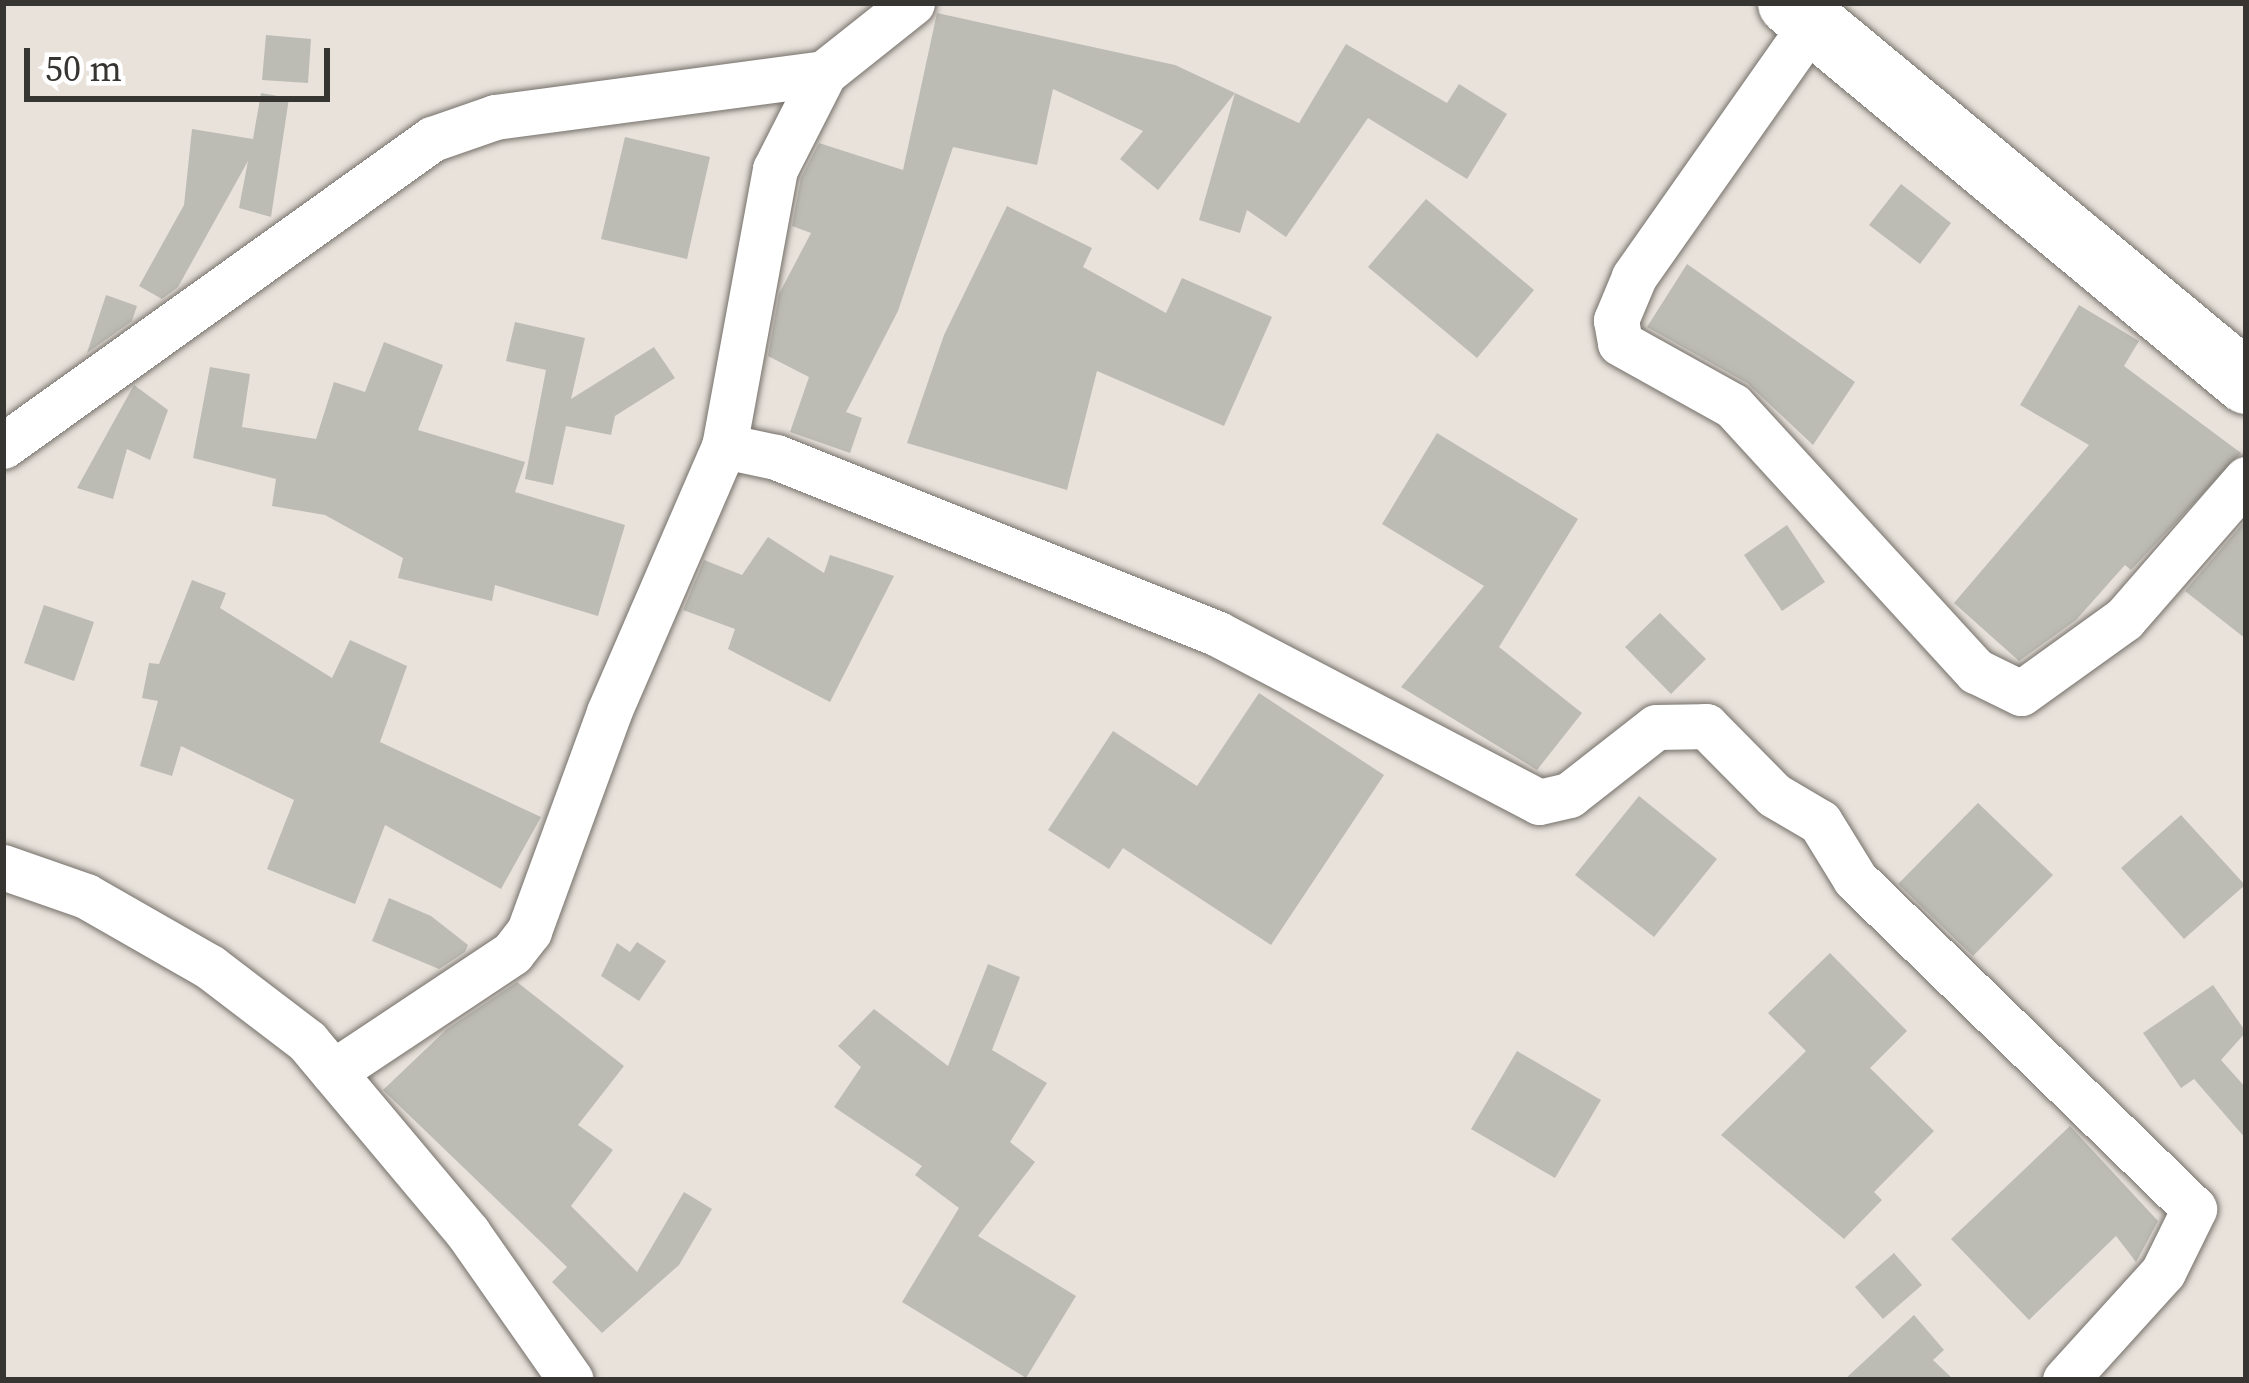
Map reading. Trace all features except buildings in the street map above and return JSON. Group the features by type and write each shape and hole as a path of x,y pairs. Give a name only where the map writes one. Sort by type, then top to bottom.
{"main road":[{"path":"1801,13 2246,382"}],"street":[{"path":"333,1072 512,953 529,931 609,712 724,446 775,169 824,73 913,3"},
{"path":"1801,13 1634,278 1616,320 1620,344 1733,406 1976,670 2021,693 2124,619 2246,479"},
{"path":"3,446 432,140 495,117 824,73"},
{"path":"724,446 776,457 1198,625 1539,802 1569,795 1656,727 1706,726 1774,795 1820,822 1855,879 2194,1209 2163,1272 2065,1380"},
{"path":"3,867 86,896 210,967 333,1072 468,1233 571,1380"}]}
